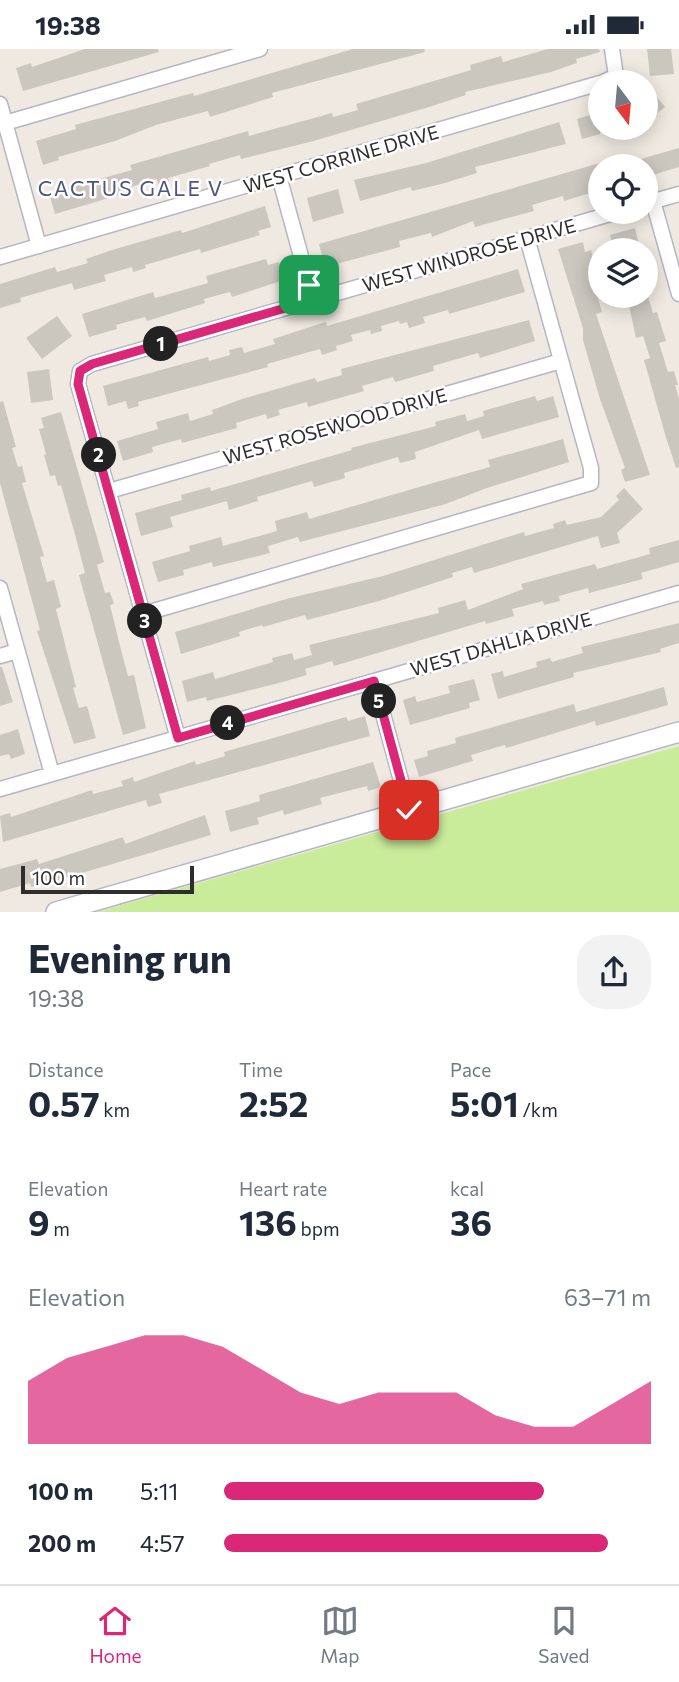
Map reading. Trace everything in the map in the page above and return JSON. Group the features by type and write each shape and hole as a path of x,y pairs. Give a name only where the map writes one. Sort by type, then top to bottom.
{"street":[{"path":"5,123 260,49"},
{"path":"608,70 612,49"},
{"name":"WEST CORRINE DRIVE","path":"0,257 588,86"},
{"path":"0,104 40,246"},
{"path":"279,176 313,300"},
{"path":"658,200 679,194"},
{"name":"WEST WINDROSE DRIVE","path":"109,491 78,384 80,371 92,364 588,220"},
{"path":"657,224 679,294"},
{"path":"143,614 591,483 591,468 527,238"},
{"name":"WEST ROSEWOOD DRIVE","path":"109,491 561,361"},
{"path":"109,491 178,738"},
{"path":"0,588 52,774"},
{"name":"WEST DAHLIA DRIVE","path":"0,789 679,593"},
{"path":"0,656 17,651"},
{"path":"374,681 409,810"},
{"path":"56,912 679,732"}],"green space":[{"path":"679,746 679,912 97,912"}],"building":[{"path":"85,49 158,49 159,52 23,91 16,68 31,63 32,67"},
{"path":"353,49 424,49 425,52 272,93 273,97 210,117 208,111 156,125 115,141 58,157 59,160 43,165 36,141 76,129 75,125 193,93 194,96"},
{"path":"548,49 599,49 600,52 576,59 577,63 551,72 465,92 466,95 429,107 310,142 241,159 240,155 168,178 169,181 158,184 157,179 124,189 126,193 55,214 49,193 132,170 130,165 248,131 249,136 332,113 333,117 358,110 356,104 471,70 470,65 501,56 503,62"},
{"path":"647,49 671,49 674,74 658,75 658,70 649,70"},
{"path":"658,98 665,107 658,113"},
{"path":"588,116 588,137 582,139 577,119"},
{"path":"559,122 566,144 475,167 477,173 445,183 412,191 411,187 360,201 354,180 426,163"},
{"path":"679,148 679,167 658,173 658,154"},
{"path":"588,166 588,194 564,201 563,196 532,205 534,211 475,227 473,221 432,237 431,233 399,241 400,247 325,267 319,244"},
{"path":"338,189 344,213 313,222 307,198"},
{"path":"265,206 271,227 258,231 260,235 201,253 200,249 145,265 146,268 133,272 132,267 104,275 106,281 74,290 72,283 20,298 21,302 0,308 0,284 55,267 57,272 88,263 86,259 112,250 181,230 182,233"},
{"path":"635,228 637,238 611,238 610,235"},
{"path":"583,242 585,252 588,251 588,308 601,308 602,312 596,314 650,475 625,482 621,470 625,468 600,399 583,340 583,328 558,249"},
{"path":"266,259 268,265 279,262 284,280 232,297 230,292 204,299 205,303 147,321 145,317 116,325 117,329 89,337 82,314 153,292 155,298 208,283 206,276"},
{"path":"518,269 525,292 449,314 448,310 423,317 425,323 409,328 407,322 400,324 399,321 381,326 382,331 371,334 370,330 351,335 353,341 336,346 337,350 322,355 320,349 267,364 268,367 138,402 139,406 128,409 126,401 108,406 103,386 208,357 209,361 230,355 229,350 242,347 244,353 275,344 273,339 326,322 327,326"},
{"path":"630,308 652,308 653,313 657,312 666,341 659,343 668,372 674,371 678,385 675,385 679,398 679,467 676,468 644,360 650,358 643,336 636,338"},
{"path":"57,316 72,336 42,359 26,338"},
{"path":"529,320 535,341 480,358 478,353 433,366 434,371 395,382 393,377 362,386 364,391 308,407 307,402 278,410 280,415 267,419 266,414 236,423 237,428 182,443 181,439 152,447 153,452 123,461 117,441 158,429 156,422 188,413 190,421 213,414 212,410 242,399 315,378 317,382 342,375 341,369"},
{"path":"49,369 53,400 31,403 27,372"},
{"path":"535,396 537,401 553,396 559,417 482,439 479,430 415,452 416,459 400,463 398,457 344,473 345,478 314,487 312,481 257,497 258,501 229,510 227,501 170,517 173,527 141,536 135,513 182,500 181,495 210,487 211,491 352,450 351,448 436,426 435,422 465,414 467,421 484,416 483,411"},
{"path":"3,401 16,447 12,448 18,467 22,466 26,482 22,483 44,556 40,557 47,582 54,580 61,607 56,609 76,687 73,688 79,708 87,706 96,738 74,744 37,631 40,630 0,483 0,402"},
{"path":"61,412 104,562 97,565 105,593 110,592 114,604 110,605 120,646 128,676 134,675 146,728 123,735 79,575 85,573 76,538 61,485 58,486 55,475 50,476 39,429 44,428 41,418"},
{"path":"563,439 569,462 446,504 300,542 298,537 268,546 270,553 213,567 212,562 183,570 184,575 158,582 152,562 190,551 189,546 221,537 223,546 277,531 275,521 307,512 309,519 490,467 488,460"},
{"path":"624,488 643,509 617,533 620,543 601,548 598,536 474,573 472,567 452,573 453,577 379,601 307,620 305,615 263,627 262,625 239,632 240,636 181,654 175,632 286,599 383,576 524,532 525,536 554,528 553,524 565,520 567,525 601,517 619,500 616,496"},
{"path":"679,540 679,562 641,573 643,579 589,593 588,588 559,596 560,601 544,605 543,601 512,609 514,616 486,624 485,621 334,666 332,661 305,669 307,675 279,683 207,701 206,697 187,702 182,681 213,672 215,679 273,662 272,658 292,653 294,660 312,655 309,645 439,613 438,608 465,600 468,610 523,589 521,584 595,564 597,569 650,554 649,548"},
{"path":"679,623 679,643 660,649 661,652 573,673 574,677 498,699 491,674 503,671 504,677 537,667 536,662 550,658 552,662 583,653 581,647"},
{"path":"0,667 13,702 0,706"},
{"path":"474,679 480,700 469,703 470,708 410,725 403,700 415,696 417,702 450,693 448,686"},
{"path":"664,687 668,705 596,726 595,721 506,748 505,745 471,755 473,761 419,777 414,760 428,756 427,751 456,743 455,738 574,704 576,712"},
{"path":"365,716 370,736 159,794 162,803 148,807 146,800 3,842 0,816 10,813 11,817 92,790 93,794 123,786 121,781 133,777 134,782 195,761 196,765 225,756 224,752 346,717 348,721"},
{"path":"18,729 25,754 11,759 9,754 0,756 0,735"},
{"path":"373,762 381,787 368,791 367,786 320,798 322,804 284,815 283,810 257,818 259,824 230,832 225,811 260,801 259,795"},
{"path":"205,815 211,835 58,880 31,887 30,883 0,892 0,869 37,859 39,864 123,837 125,844"}],"district":[{"name":"CACTUS GALE V","path":"131,189"}],"route":[{"path":"309,285 313,300 92,364 80,371 78,384 178,738 374,681 409,810"}]}
